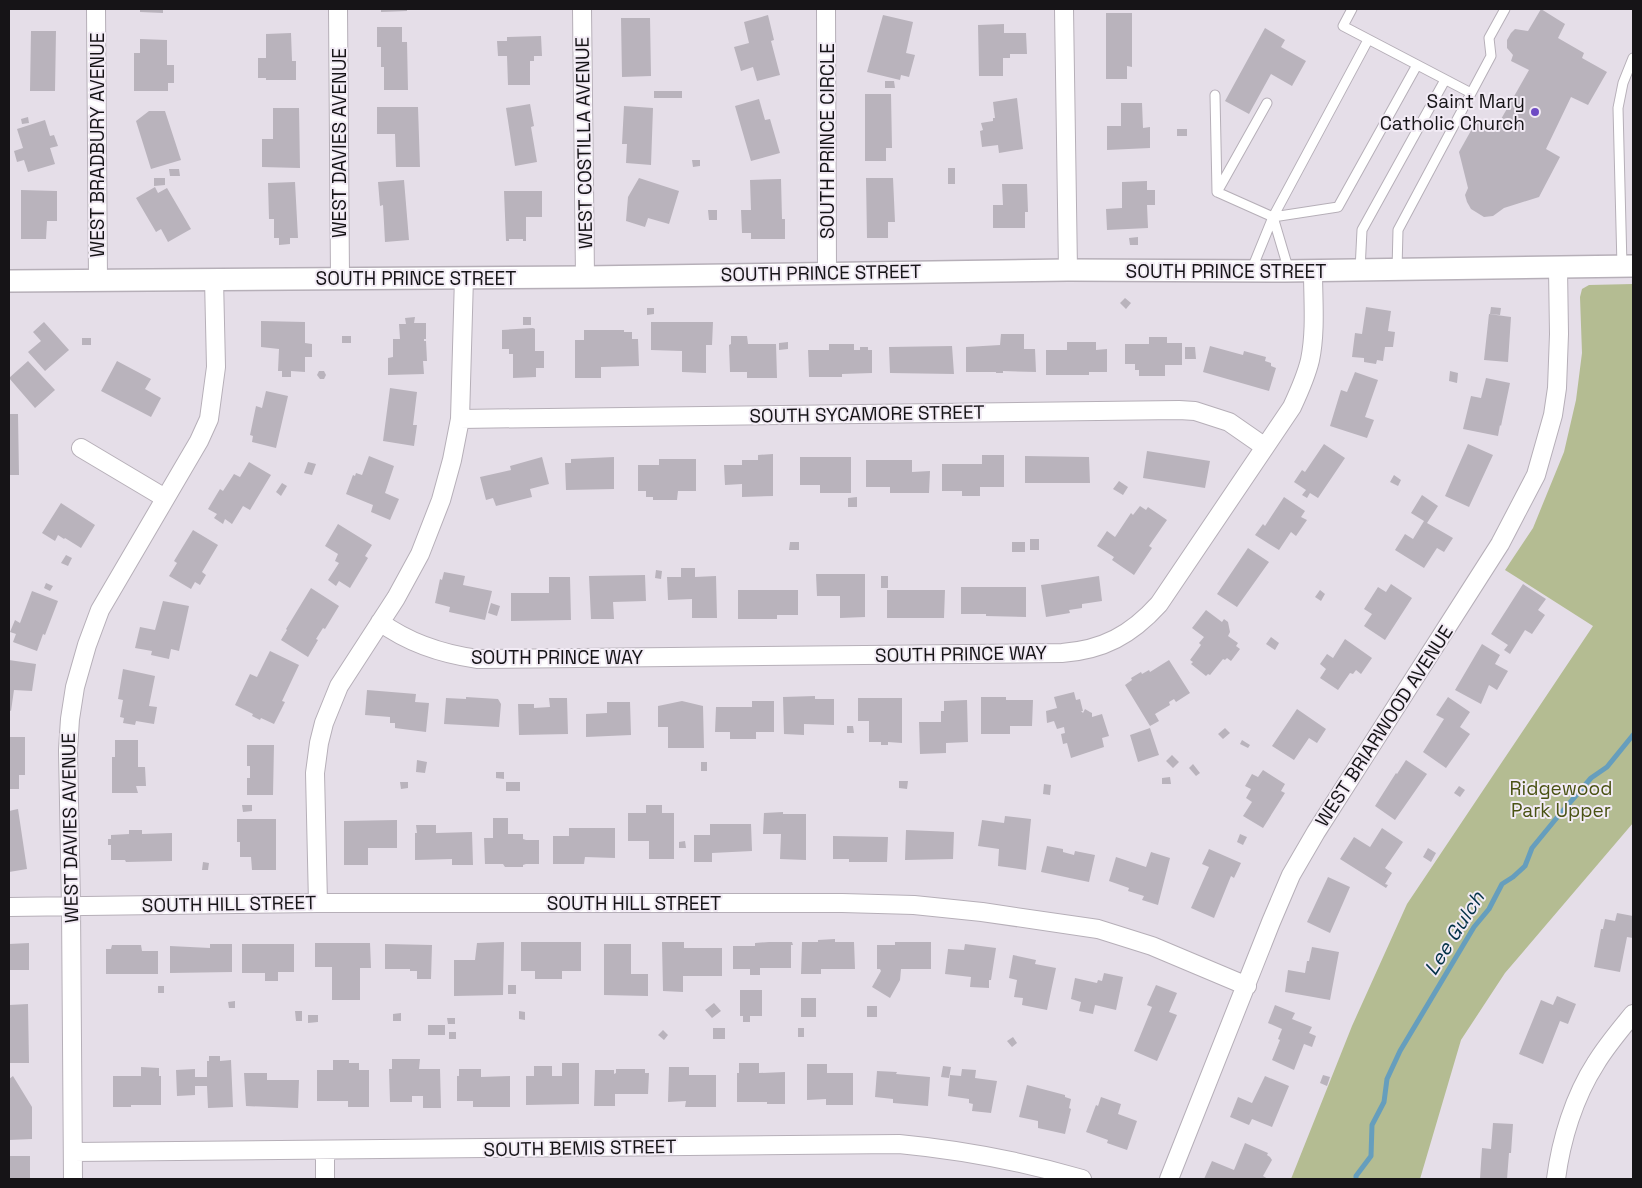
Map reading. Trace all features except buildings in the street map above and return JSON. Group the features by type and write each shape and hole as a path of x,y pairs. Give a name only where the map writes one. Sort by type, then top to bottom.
{"street":[{"name":"WEST BRADBURY AVENUE","path":"96,9 98,280"},
{"name":"WEST DAVIES AVENUE","path":"338,9 340,278"},
{"name":"WEST COSTILLA AVENUE","path":"582,9 585,277"},
{"name":"SOUTH PRINCE CIRCLE","path":"826,9 827,273"},
{"path":"1064,9 1068,270"},
{"name":"SOUTH PRINCE STREET","path":"9,281 585,277 1068,270 1313,271 1628,266"},
{"name":"WEST BRIARWOOD AVENUE","path":"1169,1179 1292,875 1311,840 1500,544 1536,475 1553,415 1557,388 1559,334 1558,268"},
{"name":"SOUTH PRINCE WAY","path":"380,622 393,632 426,648 478,660 1074,652 1098,646 1127,633 1144,621 1159,604 1292,407 1303,384 1310,360 1313,332 1313,271"},
{"path":"318,903 315,773 320,736 339,686 396,598 420,554 441,500 452,460 460,419 464,277"},
{"name":"WEST DAVIES AVENUE","path":"73,1179 68,750 75,687 87,645 100,610 199,441 208,419 216,367 214,279"},
{"name":"SOUTH SYCAMORE STREET","path":"460,419 1179,410 1201,413 1229,422 1264,447"},
{"path":"81,448 165,498"},
{"name":"SOUTH HILL STREET","path":"9,907 318,903 842,903 914,905 982,912 1098,929 1152,946 1247,986"},
{"path":"1556,1179 1558,1160 1581,1089 1595,1063 1633,1014"},
{"name":"SOUTH BEMIS STREET","path":"73,1152 898,1144 951,1149 1000,1158 1082,1179"},
{"path":"325,1150 325,1179"}],"lane":[{"path":"1352,9 1343,26 1471,94"},
{"path":"1397,270 1398,230 1491,56 1489,38 1505,9"},
{"path":"1251,271 1273,217 1368,40"},
{"path":"1628,266 1618,108 1622,83 1633,58"},
{"path":"1217,192 1273,217 1338,207 1417,66"},
{"path":"1360,270 1362,230 1445,80"},
{"path":"1215,96 1217,192"},
{"path":"1217,192 1267,103"},
{"path":"1273,217 1289,271"}],"green space":[{"name":"Ridgewood Park Upper","path":"1633,284 1633,823 1505,973 1461,1040 1420,1179 1291,1179 1352,1026 1407,904 1593,626 1505,570 1533,528 1564,452 1576,400 1582,353 1580,297 1582,289 1589,285"}],"waterway":[{"name":"Lee Gulch","path":"1356,1179 1356,1176 1371,1156 1372,1125 1384,1102 1387,1079 1400,1051 1474,927 1489,909 1502,884 1525,866 1532,848 1555,820 1591,778 1607,767 1633,735"}],"place":[{"name":"Saint Mary Catholic Church","path":"1535,112"}]}
